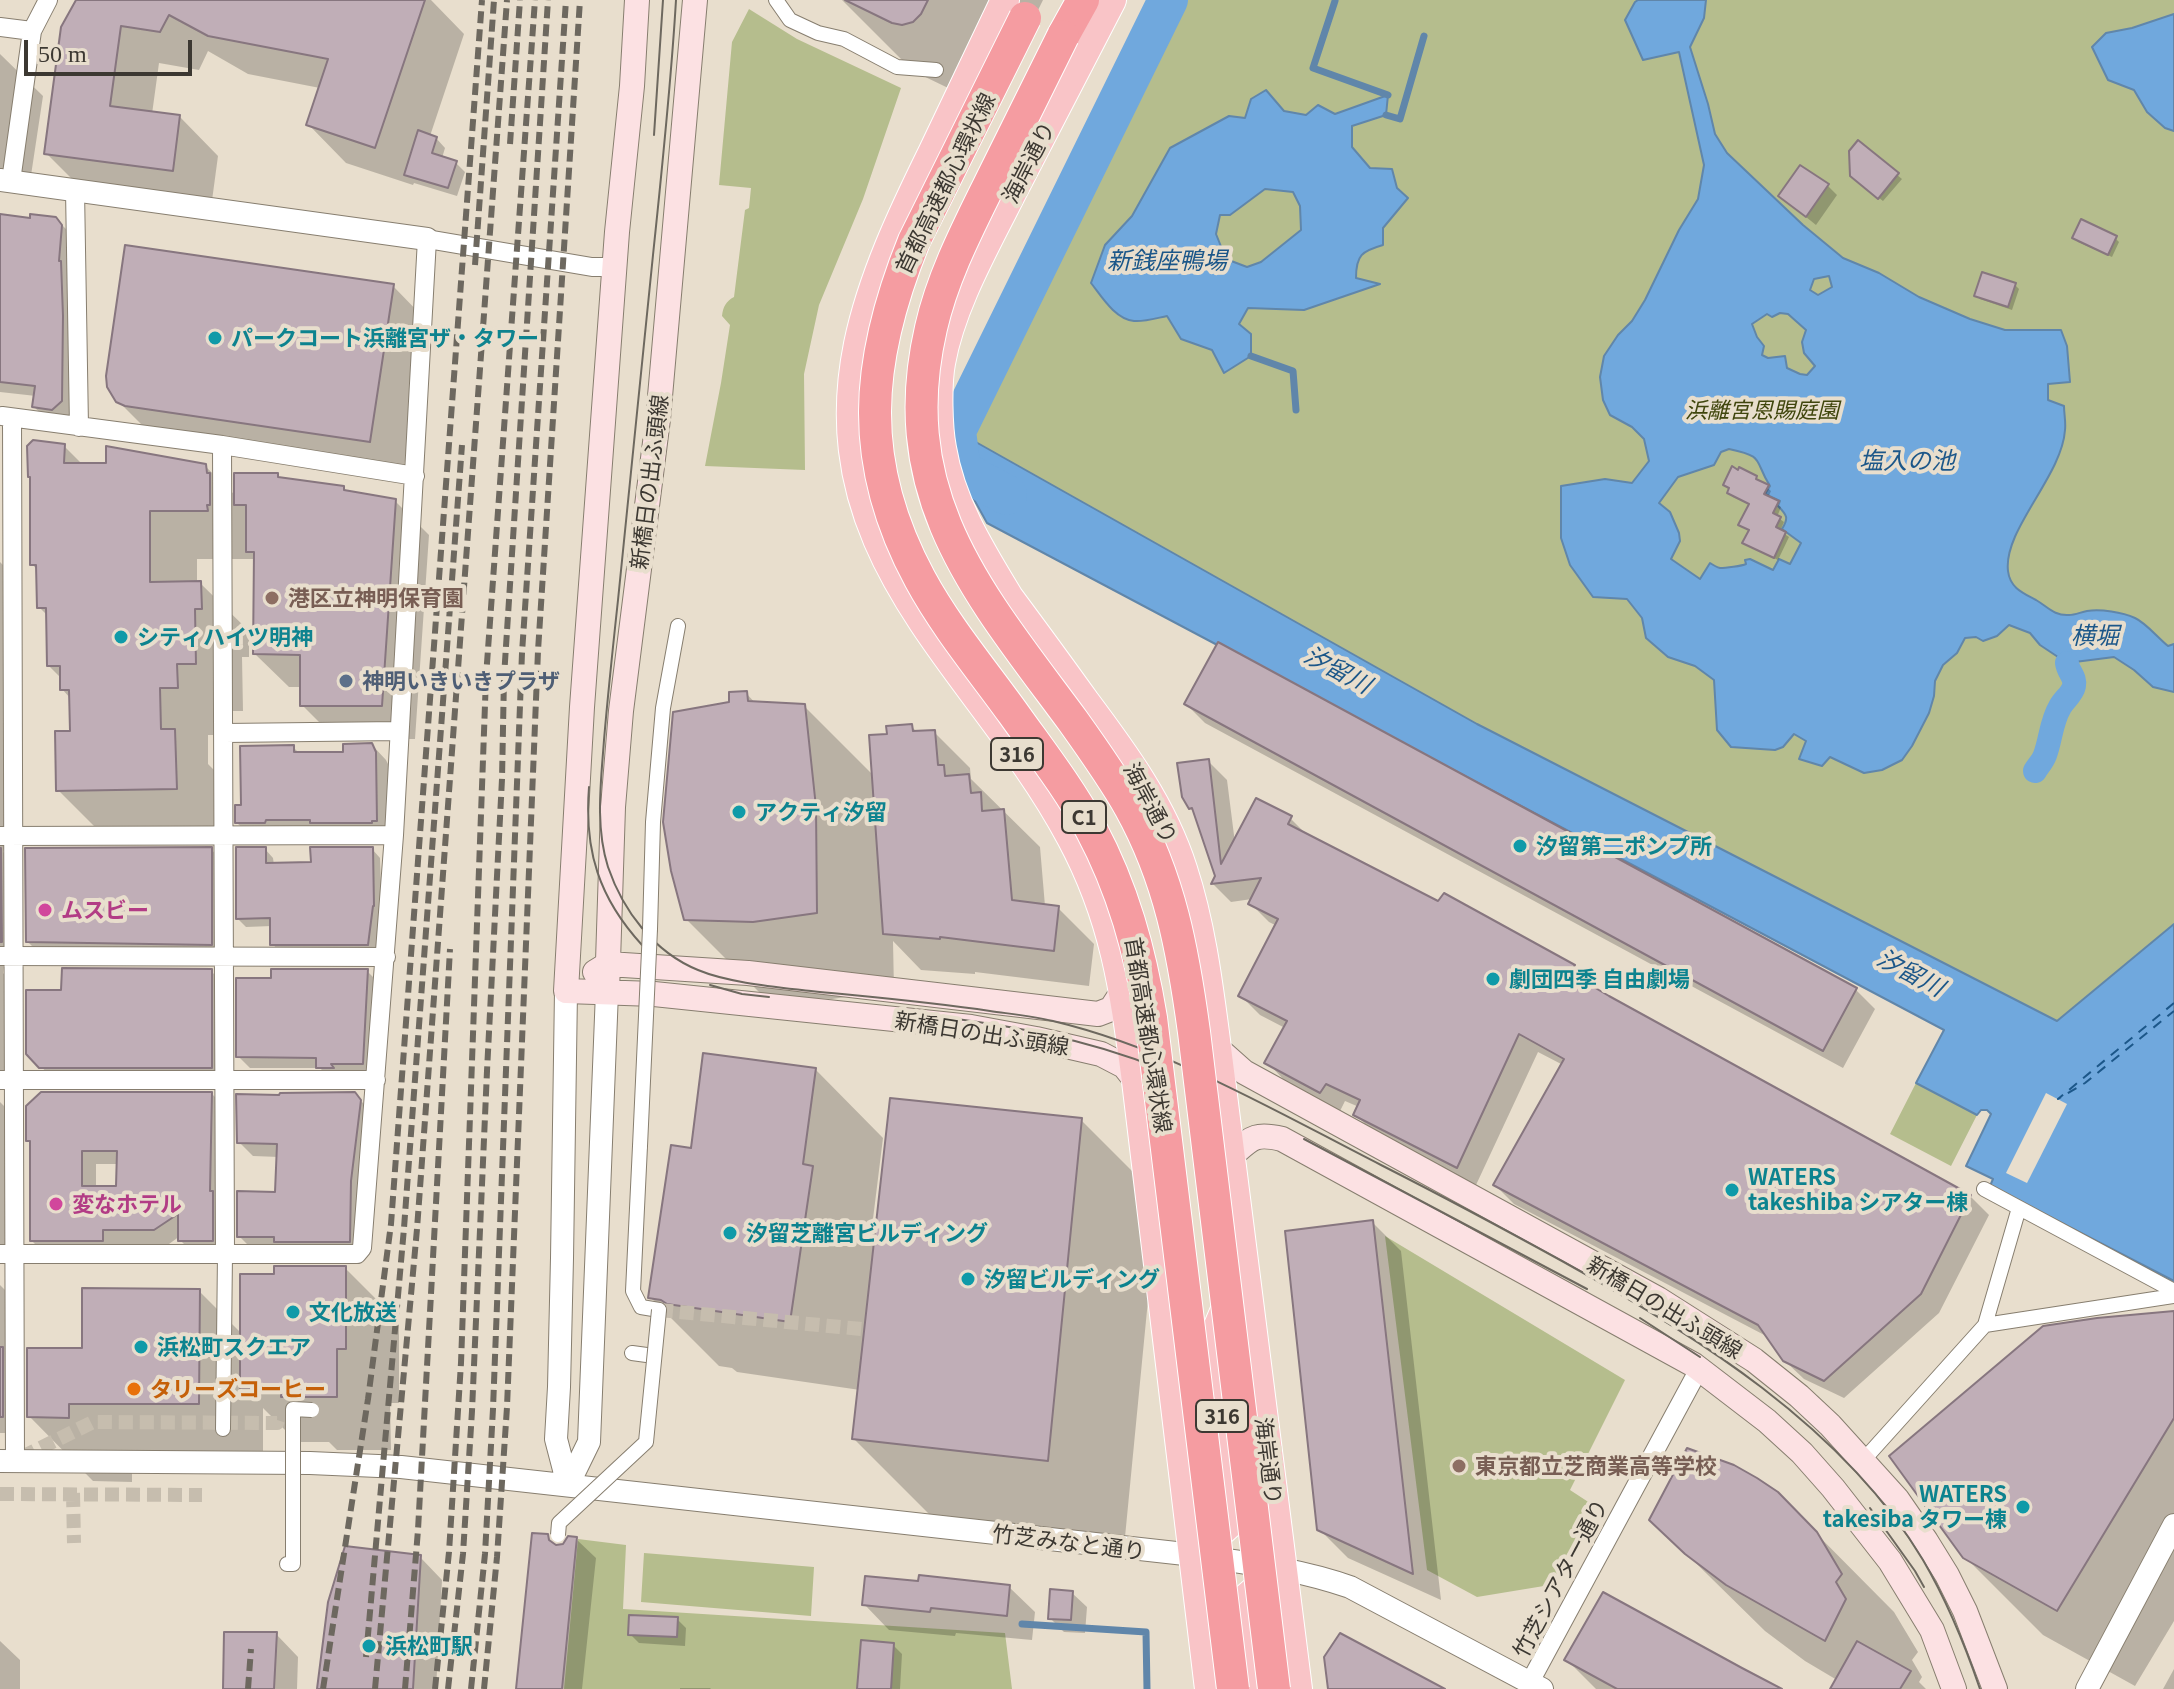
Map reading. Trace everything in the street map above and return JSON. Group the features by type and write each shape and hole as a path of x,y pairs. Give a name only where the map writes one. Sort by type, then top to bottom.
{"highway":[{"name":"首都高速都心環状線","path":"1082,0 962,240 937,306 927,349 922,393 926,459 942,520 967,571 986,603 1111,775 1147,838 1173,911 1194,1032 1274,1689"},
{"name":"首都高速都心環状線","path":"1025,5 901,272 886,320 877,368 874,407 876,443 892,516 921,580 1073,797 1105,857 1130,918 1151,1018 1233,1689"}],"main road":[{"path":"566,991 582,707 637,0"},
{"name":"新橋日の出ふ頭線","path":"695,0 658,419 621,711 613,807 607,992 654,994 971,1027 1101,1054 1124,1066 1136,1081"},
{"name":"海岸通り","path":"1112,0 985,246 961,301 941,365 942,448 956,502 995,575 1128,760 1168,830 1194,905 1217,1048 1298,1689"},
{"name":"316","path":"1025,5 912,193 874,286 853,377 850,406 853,451 860,493 891,571 930,635 1055,809 1086,866 1108,925 1124,989 1209,1689"},
{"path":"566,991 608,964"},
{"name":"新橋日の出ふ頭線","path":"608,964 748,973 1098,1014 1111,1009 1124,989"},
{"path":"566,991 607,992"},
{"name":"新橋日の出ふ頭線","path":"1217,1048 1244,1072 1658,1299 1754,1360 1799,1396 1830,1425 1897,1499 1926,1541 1965,1611 1995,1689"},
{"name":"新橋日の出ふ頭線","path":"1230,1157 1253,1137 1267,1135 1282,1139 1699,1369 1767,1421 1802,1453 1859,1520 1911,1593 1932,1630 1954,1689"},
{"name":"316","path":"1194,1555 1235,1519 1212,1340 1244,1264"},
{"path":"1251,1689 1240,1603 1281,1567"}],"street":[{"path":"48,0 32,31 6,181 427,239 592,267 614,267"},
{"path":"776,0 790,20 818,33 844,39 897,67 936,70"},
{"path":"0,27 32,31"},
{"path":"75,190 79,427"},
{"path":"7,1254 357,1254 361,1249 394,835 427,239"},
{"path":"8,1461 6,417 222,445 415,476"},
{"path":"222,445 225,733 223,1429"},
{"path":"558,1535 559,1523 646,1442 659,1310 641,1307 633,1291 650,950 653,822 663,708 678,626"},
{"path":"225,733 399,731"},
{"path":"7,836 394,835"},
{"path":"7,956 386,957"},
{"path":"566,991 556,1439 568,1485"},
{"path":"568,1485 589,1442 607,992"},
{"path":"7,1080 376,1080"},
{"path":"1984,1189 2174,1294"},
{"path":"1869,1454 1985,1325 2019,1208"},
{"path":"1985,1325 2174,1294"},
{"path":"632,1353 654,1356"},
{"name":"竹芝シアター通り","path":"1536,1686 1699,1369"},
{"path":"287,1564 293,1564 293,1409 312,1410"},
{"name":"竹芝みなと通り","path":"8,1461 310,1463 401,1467 1281,1567 1350,1587 1536,1686"},
{"path":"2087,1689 2174,1525"}],"green space":[{"name":"浜離宮恩賜庭園","path":"1172,0 2174,0 2174,924 2057,1021 1477,724 958,432"},
{"path":"749,9 797,39 901,88 863,199 819,305 804,374 805,470 705,466 730,325 722,313 727,302 734,297 745,210 749,208 751,188 719,185 732,42"},
{"path":"1916,1083 1977,1115 1951,1166 1890,1134"},
{"path":"1385,1236 1625,1380 1570,1490 1596,1507 1556,1584 1477,1597 1427,1570"},
{"path":"578,1539 626,1545 623,1609 1005,1633 1012,1689 564,1689"},
{"path":"644,1553 814,1567 811,1616 641,1602"}],"water":[{"name":"塩入の池","path":"1706,0 1704,18 1690,47 1715,134 1727,153 1843,258 1970,319 2005,330 2061,330 2067,346 2070,382 2048,384 2048,400 2064,406 2065,427 2061,448 2014,538 2009,555 2009,577 2018,589 2055,613 2069,615 2099,610 2124,614 2143,623 2168,646 2174,644 2174,692 2153,687 2114,657 2067,663 2040,645 2030,633 2009,625 1997,636 1983,641 1976,637 1965,638 1957,653 1943,665 1935,681 1929,713 1902,760 1882,770 1864,773 1830,757 1822,766 1799,759 1806,741 1794,734 1783,747 1775,750 1731,747 1717,730 1714,680 1695,666 1668,657 1646,638 1642,618 1627,599 1593,597 1570,565 1561,538 1561,486 1605,479 1632,483 1649,461 1644,439 1632,427 1610,415 1603,400 1600,377 1604,356 1645,300 1679,230 1698,199 1704,165 1679,52 1643,60 1625,20 1635,2","holes":["1829,276 1832,287 1818,295 1810,290 1814,279","1780,313 1788,314 1806,330 1802,342 1804,353 1815,366 1807,375 1787,368 1785,356 1768,358 1762,355 1764,346 1752,324 1767,314 1772,317","1729,449 1749,454 1757,460 1770,486 1765,494 1780,501 1778,506 1786,517 1782,529 1801,543 1790,564 1779,559 1773,570 1750,559 1745,560 1744,565 1726,568 1710,563 1700,579 1671,559 1680,541 1679,533 1670,512 1659,503 1678,477 1714,465 1721,452"]},
{"path":"2174,14 2174,131 2165,128 2147,112 2134,90 2108,80 2092,47 2106,33"},
{"name":"新銭座鴨場","path":"1266,90 1284,111 1306,115 1318,105 1335,114 1388,95 1386,115 1352,126 1352,147 1370,168 1392,169 1397,188 1408,198 1383,228 1383,245 1365,252 1357,264 1356,278 1380,284 1304,310 1248,308 1239,324 1251,334 1251,356 1224,373 1212,350 1181,339 1167,316 1142,321 1127,319 1110,306 1091,283 1105,245 1132,216 1170,148 1229,116 1245,118 1251,99","holes":["1265,189 1293,192 1300,206 1301,230 1261,262 1247,267 1226,259 1216,234 1220,215 1230,215"]},
{"path":"958,432 1477,724 2057,1021 2174,924 2174,1281 1990,1186 1993,1179 1966,1166 1991,1114 1981,1110 1977,1115 1916,1083 1944,1030 987,523 966,485"}],"pier":[{"path":"2046,1093 2067,1104 2027,1183 2006,1173"}],"building":[{"path":"76,0 425,0 375,148 306,125 328,59 208,36 169,15 160,32 121,26 110,106 180,115 173,171 44,154 61,27"},
{"path":"845,0 928,0 913,22 902,25"},
{"path":"418,130 437,137 432,153 457,161 448,188 404,175"},
{"path":"1858,140 1899,173 1878,199 1850,176 1849,151"},
{"path":"1800,165 1829,184 1806,217 1778,196"},
{"path":"0,214 56,217 62,225 59,261 63,316 62,401 52,410 32,407 35,386 0,382"},
{"path":"2081,219 2117,236 2108,255 2072,238"},
{"path":"125,245 394,284 370,442 125,406 116,402 107,387 106,376"},
{"path":"1982,272 2016,283 2008,307 1974,296"},
{"path":"33,440 65,444 64,463 106,463 106,446 206,464 207,473 210,473 208,511 150,511 150,582 201,581 202,609 195,609 196,664 177,664 178,688 160,688 161,729 175,729 177,789 56,791 55,731 70,731 69,690 60,690 60,666 47,666 46,608 37,608 36,565 30,565 27,446"},
{"path":"1732,466 1757,476 1756,479 1769,485 1764,494 1779,501 1773,513 1781,517 1776,527 1786,532 1774,558 1742,543 1749,530 1738,525 1749,504 1727,493 1729,488 1723,485"},
{"path":"234,473 278,473 278,477 344,486 344,490 396,499 382,706 300,706 300,655 253,654 254,552 246,552 246,505 234,505"},
{"name":"汐留第二ポンプ所","path":"1218,642 1857,988 1823,1051 1184,704"},
{"name":"アクティ汐留","path":"747,691 748,701 805,704 816,807 817,913 753,922 684,920 671,871 663,822 673,712 729,702 729,692"},
{"path":"912,724 913,731 935,730 938,765 944,765 945,776 969,774 971,793 981,792 982,811 1004,809 1012,900 1059,906 1054,951 940,937 883,934 869,735 887,734 886,726"},
{"path":"372,743 376,752 377,821 310,823 310,820 266,820 265,823 235,823 235,805 241,805 240,746 294,745 294,752 343,752 343,744"},
{"path":"1209,759 1221,864 1256,798 1292,816 1288,824 1438,901 1444,893 1575,965 1570,973 1609,996 1971,1195 1921,1294 1824,1381 1783,1361 1758,1325 1493,1185 1564,1059 1519,1034 1457,1168 1353,1115 1360,1100 1326,1084 1320,1093 1264,1063 1287,1021 1238,996 1278,919 1248,904 1261,878 1211,884 1215,876 1192,808 1189,809 1182,797 1177,763"},
{"path":"212,847 212,945 26,942 25,848"},
{"path":"236,847 266,847 266,863 311,862 310,847 373,847 374,906 368,945 270,945 270,918 236,919"},
{"path":"1,848 2,942 0,942"},
{"path":"62,968 212,969 212,1068 39,1068 26,1054 26,990 61,990"},
{"path":"271,969 368,969 363,1064 331,1064 334,1068 316,1068 316,1058 236,1057 236,978 271,978"},
{"name":"汐留芝離宮ビルディング","path":"703,1053 816,1068 803,1164 813,1166 790,1322 667,1304 648,1298 671,1145 691,1148"},
{"path":"41,1092 212,1092 210,1191 213,1191 213,1241 178,1241 178,1214 154,1230 103,1230 103,1241 30,1241 30,1141 26,1141 26,1106","holes":["82,1151 117,1151 116,1186 82,1186"]},
{"path":"355,1092 361,1100 351,1181 350,1242 274,1242 274,1237 237,1237 237,1191 275,1192 277,1144 237,1143 236,1094"},
{"name":"汐留ビルディング","path":"890,1098 1082,1118 1048,1461 852,1439"},
{"path":"1373,1220 1413,1574 1317,1530 1285,1231"},
{"name":"文化放送","path":"274,1266 346,1266 346,1349 337,1349 337,1397 281,1397 281,1388 240,1388 240,1274 274,1274"},
{"name":"浜松町スクエア","path":"82,1288 200,1289 199,1404 69,1404 69,1418 27,1417 27,1348 82,1348"},
{"name":"WATERS takesiba タワー棟","path":"2174,1311 2174,1418 2057,1611 1963,1558 1889,1456 2043,1326"},
{"path":"0,1347 3,1347 3,1417 0,1417"},
{"path":"1687,1448 1734,1465 1757,1478 1778,1492 1817,1532 1842,1574 1836,1582 1846,1599 1825,1641 1726,1585 1685,1554 1649,1520"},
{"path":"532,1533 548,1534 549,1540 556,1545 563,1544 568,1536 577,1537 562,1689 516,1689"},
{"name":"浜松町駅","path":"345,1546 421,1555 413,1689 317,1689 328,1602"},
{"path":"919,1575 1010,1585 1007,1616 862,1605 865,1576 918,1581"},
{"path":"1050,1589 1073,1591 1071,1620 1048,1619"},
{"path":"1603,1592 1782,1689 1617,1689 1564,1660"},
{"path":"629,1615 678,1617 677,1637 628,1635"},
{"path":"224,1632 277,1632 274,1689 223,1689"},
{"path":"1340,1633 1445,1689 1328,1689 1324,1657"},
{"path":"861,1640 894,1643 891,1689 857,1689"},
{"path":"1857,1641 1911,1671 1900,1689 1830,1689"}],"waterway":[{"name":"汐留川","path":"1007,495 961,470 956,431 1168,0"},
{"path":"1335,1 1313,68 1388,95"},
{"path":"1386,115 1400,119 1424,36"},
{"path":"1251,356 1293,371 1296,410"},
{"path":"2035,771 2045,755 2057,713 2074,686 2067,663"},
{"path":"1022,1624 1146,1632 1147,1689"}],"ferry route":[{"path":"2174,1003 2058,1099 2085,1083 2174,1011"}],"tunnel":[{"path":"659,1310 862,1329"},
{"path":"22,1457 93,1422 277,1423 279,1417"},
{"path":"73,1493 74,1543"},
{"path":"0,1494 202,1495"}],"tram line":[{"path":"654,135 663,0"},
{"path":"676,0 601,788 600,820 604,851 614,883 631,914 667,952 698,970 724,978 768,986 1029,1016 1139,1048 1261,1103 1472,1212 1612,1289 1762,1388 1809,1426 1852,1467 1890,1512 1923,1560 1955,1623 1980,1689"},
{"path":"589,787 589,832 598,872 615,909 642,945"},
{"path":"710,985 742,994 769,997"},
{"path":"924,1015 1044,1034 1103,1049 1161,1069"},
{"path":"1304,1139 1587,1289"},
{"path":"1640,1318 1700,1357"},
{"path":"1870,1508 1924,1587"}],"railway":[{"path":"323,1689 368,1399 391,1224 482,0"},
{"path":"475,265 494,0"},
{"path":"375,1689 417,1229 507,0"},
{"path":"510,144 520,0"},
{"path":"435,1689 449,1552 461,1363 486,677 535,0"},
{"path":"448,1689 463,1554 472,1411 502,779 504,677 548,0"},
{"path":"471,1689 485,1554 493,1409 522,653 566,0"},
{"path":"484,1689 507,1407 538,651 580,0"},
{"path":"366,1657 404,1228 462,445"},
{"path":"405,1689 418,1530 450,949"},
{"path":"248,1689 251,1649"}],"place":[{"name":"パークコート浜離宮ザ・タワー","path":"215,338"},
{"name":"港区立神明保育園","path":"272,598"},
{"name":"シティハイツ明神","path":"121,637"},
{"name":"神明いきいきプラザ","path":"346,681"},
{"name":"アクティ汐留","path":"739,812"},
{"name":"汐留第二ポンプ所","path":"1520,846"},
{"name":"ムスビー","path":"45,910"},
{"name":"劇団四季 自由劇場","path":"1493,979"},
{"name":"WATERS takeshiba シアター棟","path":"1732,1190"},
{"name":"変なホテル","path":"56,1204"},
{"name":"汐留芝離宮ビルディング","path":"730,1233"},
{"name":"汐留ビルディング","path":"968,1279"},
{"name":"文化放送","path":"293,1312"},
{"name":"浜松町スクエア","path":"141,1347"},
{"name":"タリーズコーヒー","path":"134,1389"},
{"name":"東京都立芝商業高等学校","path":"1459,1466"},
{"name":"WATERS takesiba タワー棟","path":"2023,1507"},
{"name":"浜松町駅","path":"369,1646"}],"water label":[{"name":"横堀","path":"2095,635"}]}
